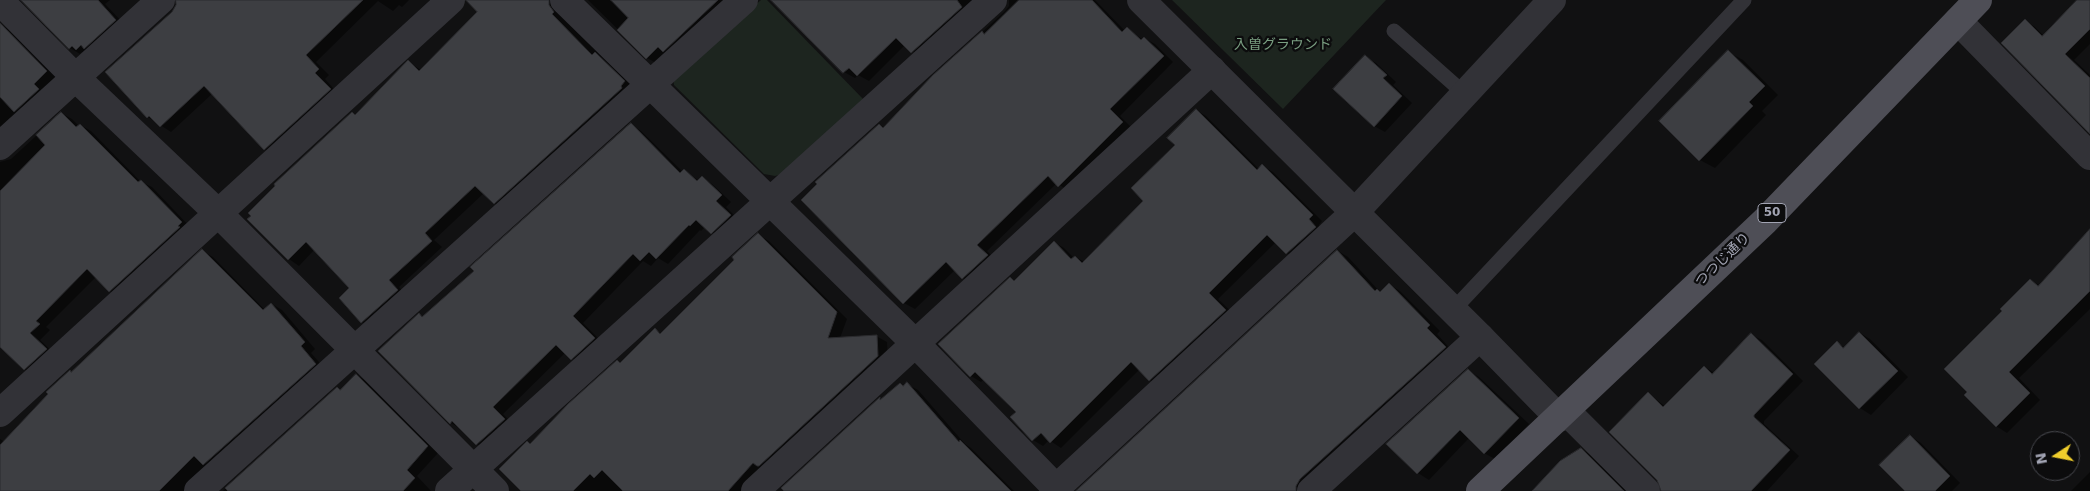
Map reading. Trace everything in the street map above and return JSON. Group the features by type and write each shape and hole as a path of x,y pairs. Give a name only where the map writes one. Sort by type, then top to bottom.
{"main road":[{"name":"つつじ通り","path":"1480,491 1765,220 1978,0"}],"street":[{"path":"0,146 161,0"},
{"path":"0,413 451,0"},
{"path":"564,0 916,344 1056,490 1355,212 1466,95 1552,0"},
{"path":"198,491 744,0"},
{"path":"449,491 993,0"},
{"path":"1141,0 1480,337 1646,491"},
{"path":"0,1 75,77 218,213 495,491"},
{"path":"1958,21 2090,156"},
{"path":"755,491 1212,70"},
{"path":"1311,491 1480,337"}],"lane":[{"path":"1453,310 1744,0"},
{"path":"1394,31 1466,95"}],"green space":[{"path":"761,0 767,0 864,100 786,173 775,176 764,174 674,85 673,77"},
{"name":"入曽グラウンド","path":"1172,0 1386,0 1283,109"}],"building":[{"path":"21,0 98,0 116,20 84,49 81,45 76,50 72,46 69,49"},
{"path":"176,0 363,0 306,55 319,69 315,73 331,89 264,150 204,86 160,127 149,116 147,118 105,72 172,12 176,5"},
{"path":"466,0 549,0 549,5 554,12 552,14 592,55 595,52 625,81 621,86 622,88 494,204 475,186 425,233 432,241 389,280 398,290 361,323 339,298 349,288 306,242 288,260 247,219 251,216 248,213 275,186 274,184 352,112 355,115 408,60 419,71 477,12"},
{"path":"611,0 718,0 663,52 658,47 646,59 617,30 628,18"},
{"path":"771,0 957,0 962,7 911,53 896,38 857,76 849,68 843,73"},
{"path":"1019,0 1092,0 1122,32 1127,27 1141,40 1144,37 1164,56 1110,109 1123,122 1058,187 1048,176 977,245 988,255 962,279 946,262 903,304 801,200 817,184 815,182 879,124 883,128 933,75 982,31 984,34"},
{"path":"2077,0 2090,0 2090,29 2065,54 2090,78 2090,134 2001,43 2025,19 2042,36"},
{"path":"0,23 47,71 34,84 39,89 14,112 0,97"},
{"path":"1728,50 1765,86 1749,102 1753,106 1699,161 1659,121"},
{"path":"1365,55 1387,75 1383,78 1402,96 1374,127 1333,89"},
{"path":"1196,109 1257,170 1262,164 1313,215 1309,219 1316,227 1286,254 1267,235 1209,293 1226,310 1149,381 1131,362 1050,443 1041,433 1032,441 1010,417 1016,412 975,372 970,377 938,344 1010,277 1014,281 1054,241 1071,259 1075,256 1082,263 1143,201 1131,188 1175,145 1167,138"},
{"path":"61,112 76,127 80,124 138,182 141,180 182,222 178,226 180,227 109,292 87,269 36,321 40,324 30,333 47,349 24,370 0,347 0,191 45,145 36,135"},
{"path":"631,123 680,173 684,169 697,181 702,176 722,195 716,201 731,215 711,234 696,220 656,259 649,252 640,261 633,254 573,316 595,338 571,360 556,345 493,407 505,419 476,445 452,421 450,424 378,351 419,313 422,317 474,271 470,267"},
{"path":"2090,229 2090,291 2009,372 2030,393 1996,427 1964,395 1967,392 1944,369 2002,311 2000,309 2030,279 2038,286"},
{"path":"758,233 837,312 828,338 877,335 878,356 759,466 753,463 728,491 623,491 602,470 594,478 590,474 573,491 521,491 499,469 527,441 530,444 568,404 617,360 620,363 655,328 660,334 734,260 732,257"},
{"path":"202,249 263,310 271,303 305,342 301,346 316,364 203,465 194,456 159,491 0,491 0,445 48,394 46,392 70,370 71,372"},
{"path":"1337,250 1375,291 1377,289 1380,292 1389,283 1430,325 1427,328 1446,347 1300,479 1296,486 1296,491 1076,491"},
{"path":"1859,332 1898,371 1859,409 1814,364 1837,341 1843,348"},
{"path":"1751,333 1793,374 1754,415 1790,450 1751,491 1661,491 1657,480 1609,432 1648,392 1663,407 1704,366 1712,374"},
{"path":"1468,369 1519,418 1484,454 1460,430 1417,474 1386,444"},
{"path":"356,374 428,446 407,470 415,478 403,491 228,491 225,488 337,387 340,390"},
{"path":"907,382 959,442 960,440 1011,491 784,491 781,488 880,397 880,400 900,383 903,386"},
{"path":"1910,435 1950,476 1935,491 1905,491 1879,465"},
{"path":"1581,448 1624,491 1532,491 1560,461"}]}
